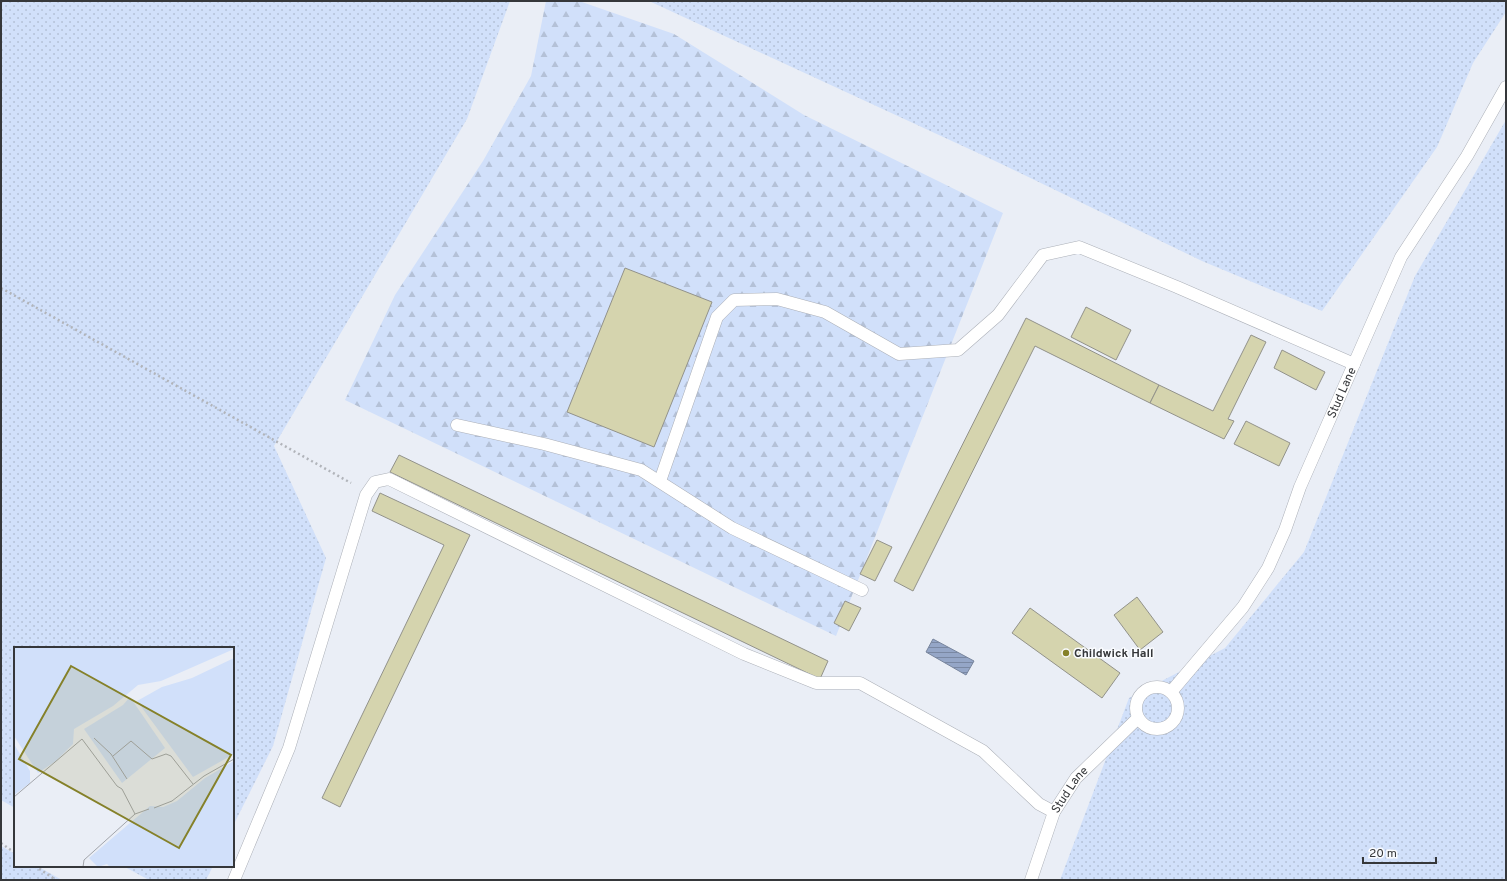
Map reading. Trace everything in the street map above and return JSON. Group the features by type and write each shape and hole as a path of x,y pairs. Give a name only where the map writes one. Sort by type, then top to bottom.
{"lane":[{"name":"Stud Lane","path":"1171,692 1243,607 1268,568 1401,257 1467,156 1506,87"},
{"path":"660,481 717,317 734,300 777,300 825,312 899,354 958,350 998,315 1043,255 1079,247 1354,364"},
{"path":"456,425 544,444 641,470 732,528 862,590"},
{"path":"234,880 289,748 366,495 375,482 389,478 744,654 816,683 860,683 983,751 1039,804 1054,812"},
{"path":"1155,686 1164,687 1171,692 1176,698 1179,706 1178,715 1174,722 1159,730 1150,729 1143,725 1135,710 1140,694 1155,686"},
{"name":"Stud Lane","path":"1031,880 1054,812 1076,778 1138,718"}],"path":[{"path":"1,288 347,480 366,495"},
{"path":"1,843 14,852"},
{"path":"36,867 56,880"}],"green space":[{"path":"1,1 510,1 467,119 274,446 326,558 273,746 234,824 234,647 14,647 14,807 1,800"},
{"path":"546,1 579,1 674,34 804,115 1003,213 836,636 345,400 395,295 483,161 531,76"},
{"path":"649,1 1506,1 1506,12 1473,63 1437,147 1322,311 1202,261 993,160"},
{"path":"1506,120 1506,880 1060,880 1129,698 1225,648 1304,552 1415,276"},
{"path":"1,846 14,853 14,867 39,867 62,880 1,880"},
{"path":"125,867 212,867 206,880 149,880"}],"shaded area":[{"path":"933,639 974,661 966,675 926,652"}],"building":[{"path":"625,268 712,302 654,447 567,412"},
{"path":"1086,307 1131,330 1116,360 1071,337"},
{"path":"1026,318 1159,385 1150,403 1035,346 913,591 894,581"},
{"path":"1251,335 1266,342 1228,419 1234,421 1224,439 1150,403 1159,385 1213,411"},
{"path":"1282,350 1325,372 1316,390 1274,368"},
{"path":"1246,421 1290,443 1279,466 1234,444"},
{"path":"399,455 828,661 820,679 390,472"},
{"path":"380,493 470,535 340,807 322,798 444,545 372,511"},
{"path":"877,540 892,547 875,581 860,574"},
{"path":"1137,597 1163,632 1140,650 1114,615"},
{"path":"845,601 861,608 849,631 834,623"},
{"name":"Childwick Hall","path":"1030,608 1120,673 1102,698 1012,633"}],"place":[{"name":"Childwick Hall","path":"1066,653"}]}
